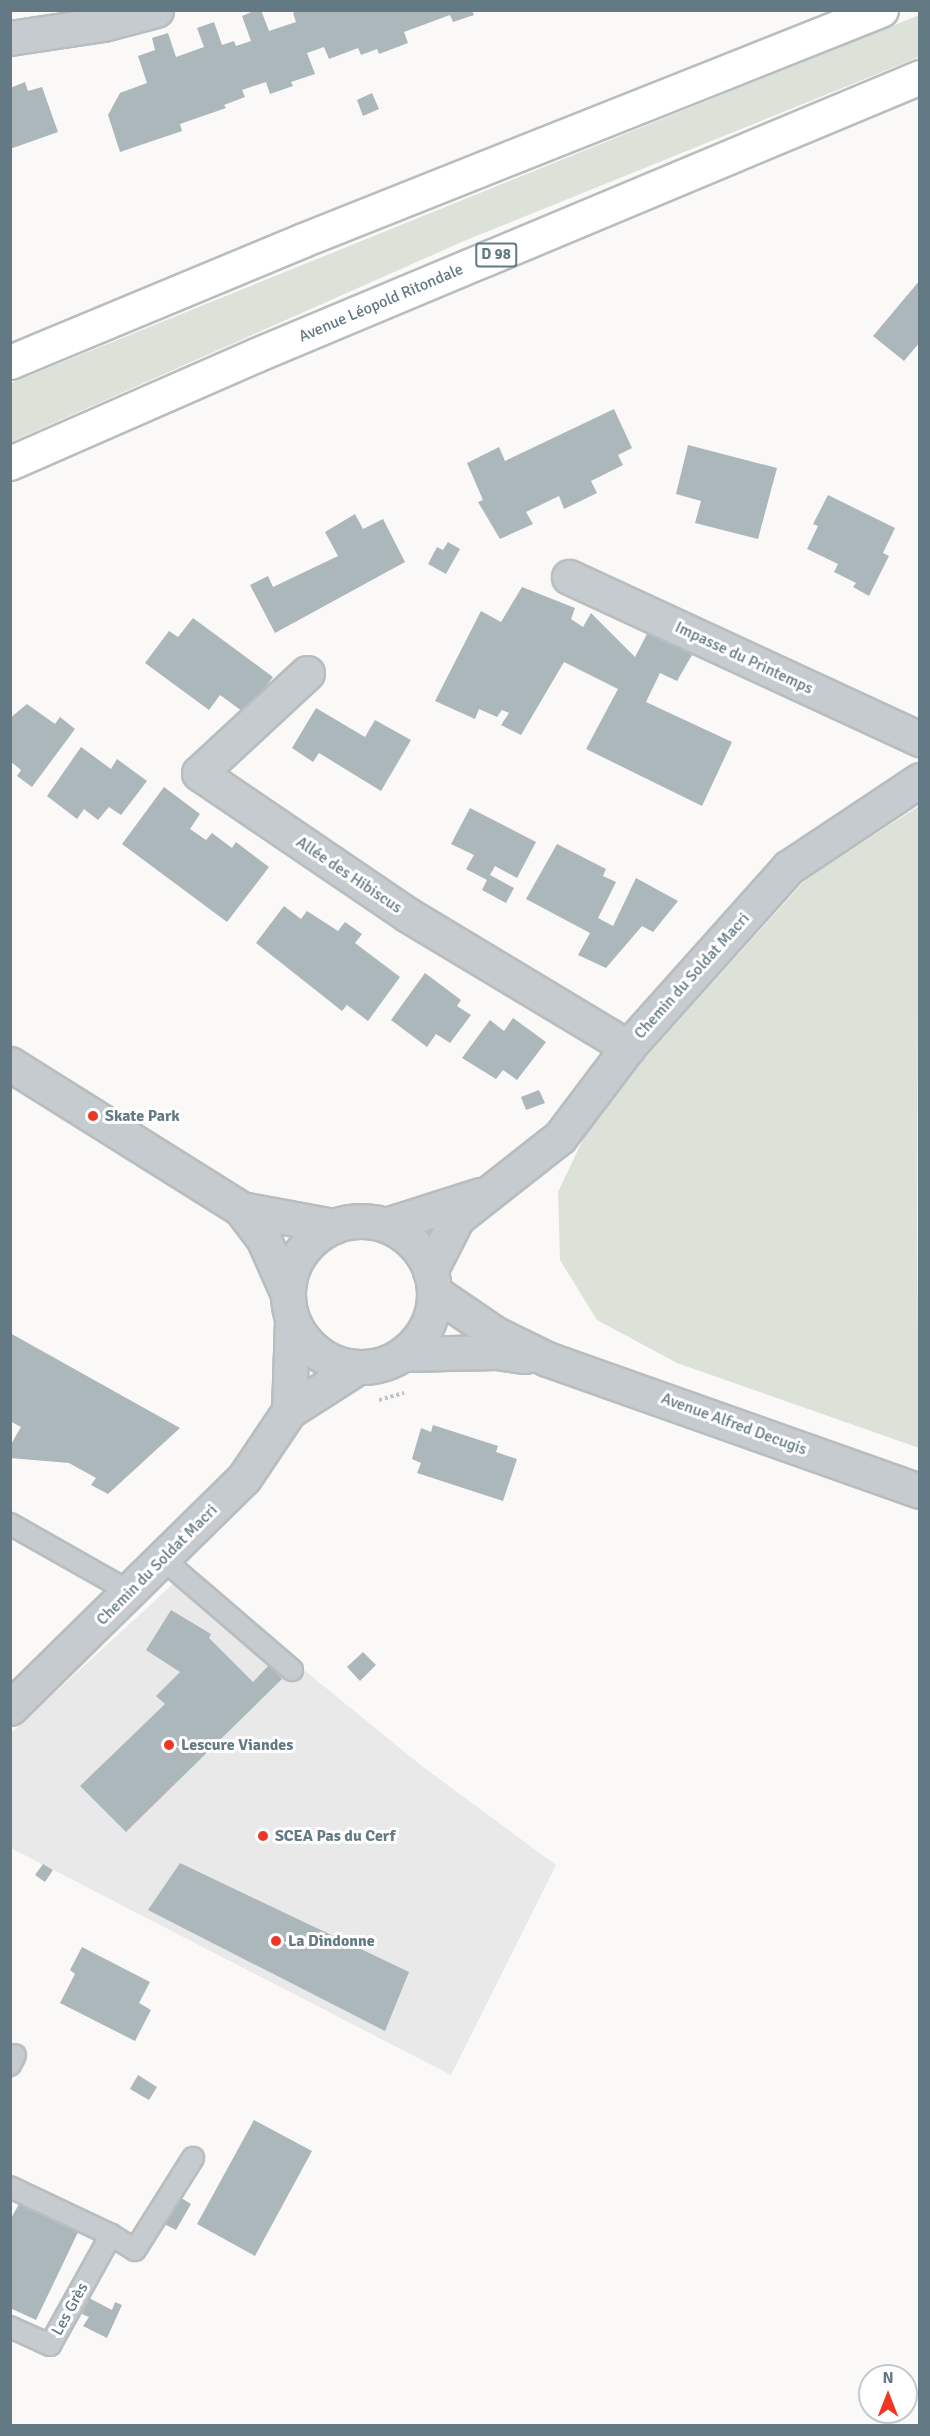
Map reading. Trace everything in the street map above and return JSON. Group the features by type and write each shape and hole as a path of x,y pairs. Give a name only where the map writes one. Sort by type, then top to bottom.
{"highway":[{"path":"10,362 303,240 881,10"},
{"name":"Avenue Léopold Ritondale","path":"10,463 256,356 920,77"}],"street":[{"path":"10,38 103,24 156,10"},
{"name":"Impasse du Printemps","path":"569,577 920,739"},
{"name":"Allée des Hibiscus","path":"306,673 199,773 408,915 628,1047"},
{"name":"Chemin du Soldat Macri","path":"432,1282 457,1218 484,1193 560,1137 628,1047 789,867 920,780"},
{"path":"14,1074 241,1209 334,1226 360,1221 386,1225 413,1243 432,1282 426,1326 403,1354 382,1365 358,1367 338,1364 319,1354 303,1340 264,1240 241,1209"},
{"name":"Chemin du Soldat Macri","path":"386,1225 484,1193"},
{"path":"289,1411 289,1306 296,1259 306,1245 334,1226"},
{"name":"Avenue Alfred Decugis","path":"432,1282 494,1333 547,1359 920,1491"},
{"name":"Avenue Alfred Decugis","path":"403,1354 496,1352 547,1359"},
{"name":"Chemin du Soldat Macri","path":"10,1707 54,1679 130,1592 244,1478 289,1411 358,1367"}],"lane":[{"path":"10,1524 130,1592"},
{"path":"164,1560 292,1670"},
{"path":"10,2187 111,2235 135,2250 193,2158"},
{"name":"Les Grès","path":"10,2326 50,2345 111,2235"}],"path":[{"path":"376,1401 412,1390"}],"shaded area":[{"path":"919,15 919,57 464,241 11,442 11,383"},
{"path":"919,806 917,1221 919,1448 677,1363 597,1320 560,1260 558,1192 595,1114 807,878"},
{"path":"185,1573 423,1767 556,1865 451,2075 11,1848 11,1733"}],"building":[{"path":"261,10 269,31 296,22 293,13 298,10 472,10 474,15 453,22 450,15 404,32 408,43 379,54 377,49 361,55 358,48 329,59 324,47 307,53 315,74 291,82 293,86 270,94 266,82 242,90 245,97 224,105 226,108 180,124 182,131 120,152 108,115 120,93 147,83 138,56 155,50 152,38 168,33 176,57 204,47 197,28 214,22 222,45 234,41 236,46 251,41 242,16"},
{"path":"25,82 28,91 42,87 58,132 10,149 10,88"},
{"path":"372,93 379,109 363,116 357,100"},
{"path":"920,280 920,342 904,361 873,336"},
{"path":"614,409 632,448 618,455 623,465 591,481 597,493 564,509 559,496 526,512 533,524 500,539 478,502 483,500 467,463 499,447 505,461"},
{"path":"688,445 777,468 758,539 695,523 701,501 676,494"},
{"path":"828,495 895,528 883,553 889,556 869,596 853,587 856,583 834,572 838,564 807,549 818,526 813,524"},
{"path":"355,514 363,529 383,519 405,562 275,633 250,585 268,576 273,587 338,556 325,532"},
{"path":"448,542 460,549 446,574 428,564 437,547 443,550"},
{"path":"522,587 575,608 571,619 583,627 591,613 635,657 648,632 692,655 677,681 660,673 646,702 732,742 702,806 586,749 618,689 564,662 521,735 501,725 509,713 502,710 497,717 479,709 475,719 435,701 481,611 501,622"},
{"path":"193,618 273,677 246,714 220,695 209,710 145,663 169,631 178,637"},
{"path":"27,704 55,724 60,717 75,729 32,787 17,776 21,770 10,761 10,718"},
{"path":"316,708 365,737 375,720 411,740 381,791 319,753 313,762 292,748"},
{"path":"81,747 111,769 117,759 147,781 121,815 109,807 98,820 84,809 77,819 47,796"},
{"path":"164,787 200,814 190,829 206,840 212,833 232,848 236,842 269,867 227,922 122,844"},
{"path":"470,808 536,842 517,878 495,866 490,875 514,888 506,903 482,890 487,880 466,869 474,855 451,844"},
{"path":"557,844 606,869 603,876 616,882 598,918 613,926 636,878 678,901 653,932 642,926 606,968 578,955 590,933 526,899"},
{"path":"284,906 301,919 307,911 338,931 345,922 362,934 355,943 400,977 368,1021 347,1005 342,1011 256,943"},
{"path":"425,973 461,1000 457,1006 471,1015 450,1043 436,1034 427,1047 391,1020"},
{"path":"513,1018 546,1042 517,1080 503,1070 496,1079 462,1058 490,1020 504,1031"},
{"path":"539,1090 545,1103 526,1110 521,1097"},
{"path":"10,1333 180,1428 108,1494 91,1485 96,1478 69,1463 10,1458 10,1446 21,1427 10,1421"},
{"path":"433,1425 498,1446 496,1452 517,1459 503,1501 417,1473 421,1463 412,1459 421,1428 431,1432"},
{"name":"Lescure Viandes","path":"171,1610 211,1634 209,1638 253,1682 269,1665 282,1679 126,1832 80,1786 165,1704 156,1696 180,1672 146,1650"},
{"path":"363,1652 376,1665 360,1681 347,1667"},
{"name":"La Dindonne","path":"180,1863 409,1972 385,2031 148,1910"},
{"path":"43,1864 53,1870 45,1882 35,1875"},
{"path":"82,1947 150,1982 139,2003 151,2010 135,2041 60,2003 75,1974 70,1970"},
{"path":"138,2075 157,2087 149,2100 130,2089"},
{"path":"254,2120 312,2151 255,2256 197,2224"},
{"path":"178,2196 191,2204 176,2230 162,2223"},
{"path":"19,2204 81,2226 36,2320 10,2308 10,2220"},
{"path":"89,2298 112,2310 115,2302 122,2305 107,2338 83,2326 89,2317 82,2314"}],"place":[{"name":"Skate Park","path":"93,1116"},
{"name":"Lescure Viandes","path":"169,1745"},
{"name":"SCEA Pas du Cerf","path":"263,1836"},
{"name":"La Dindonne","path":"276,1941"}]}
